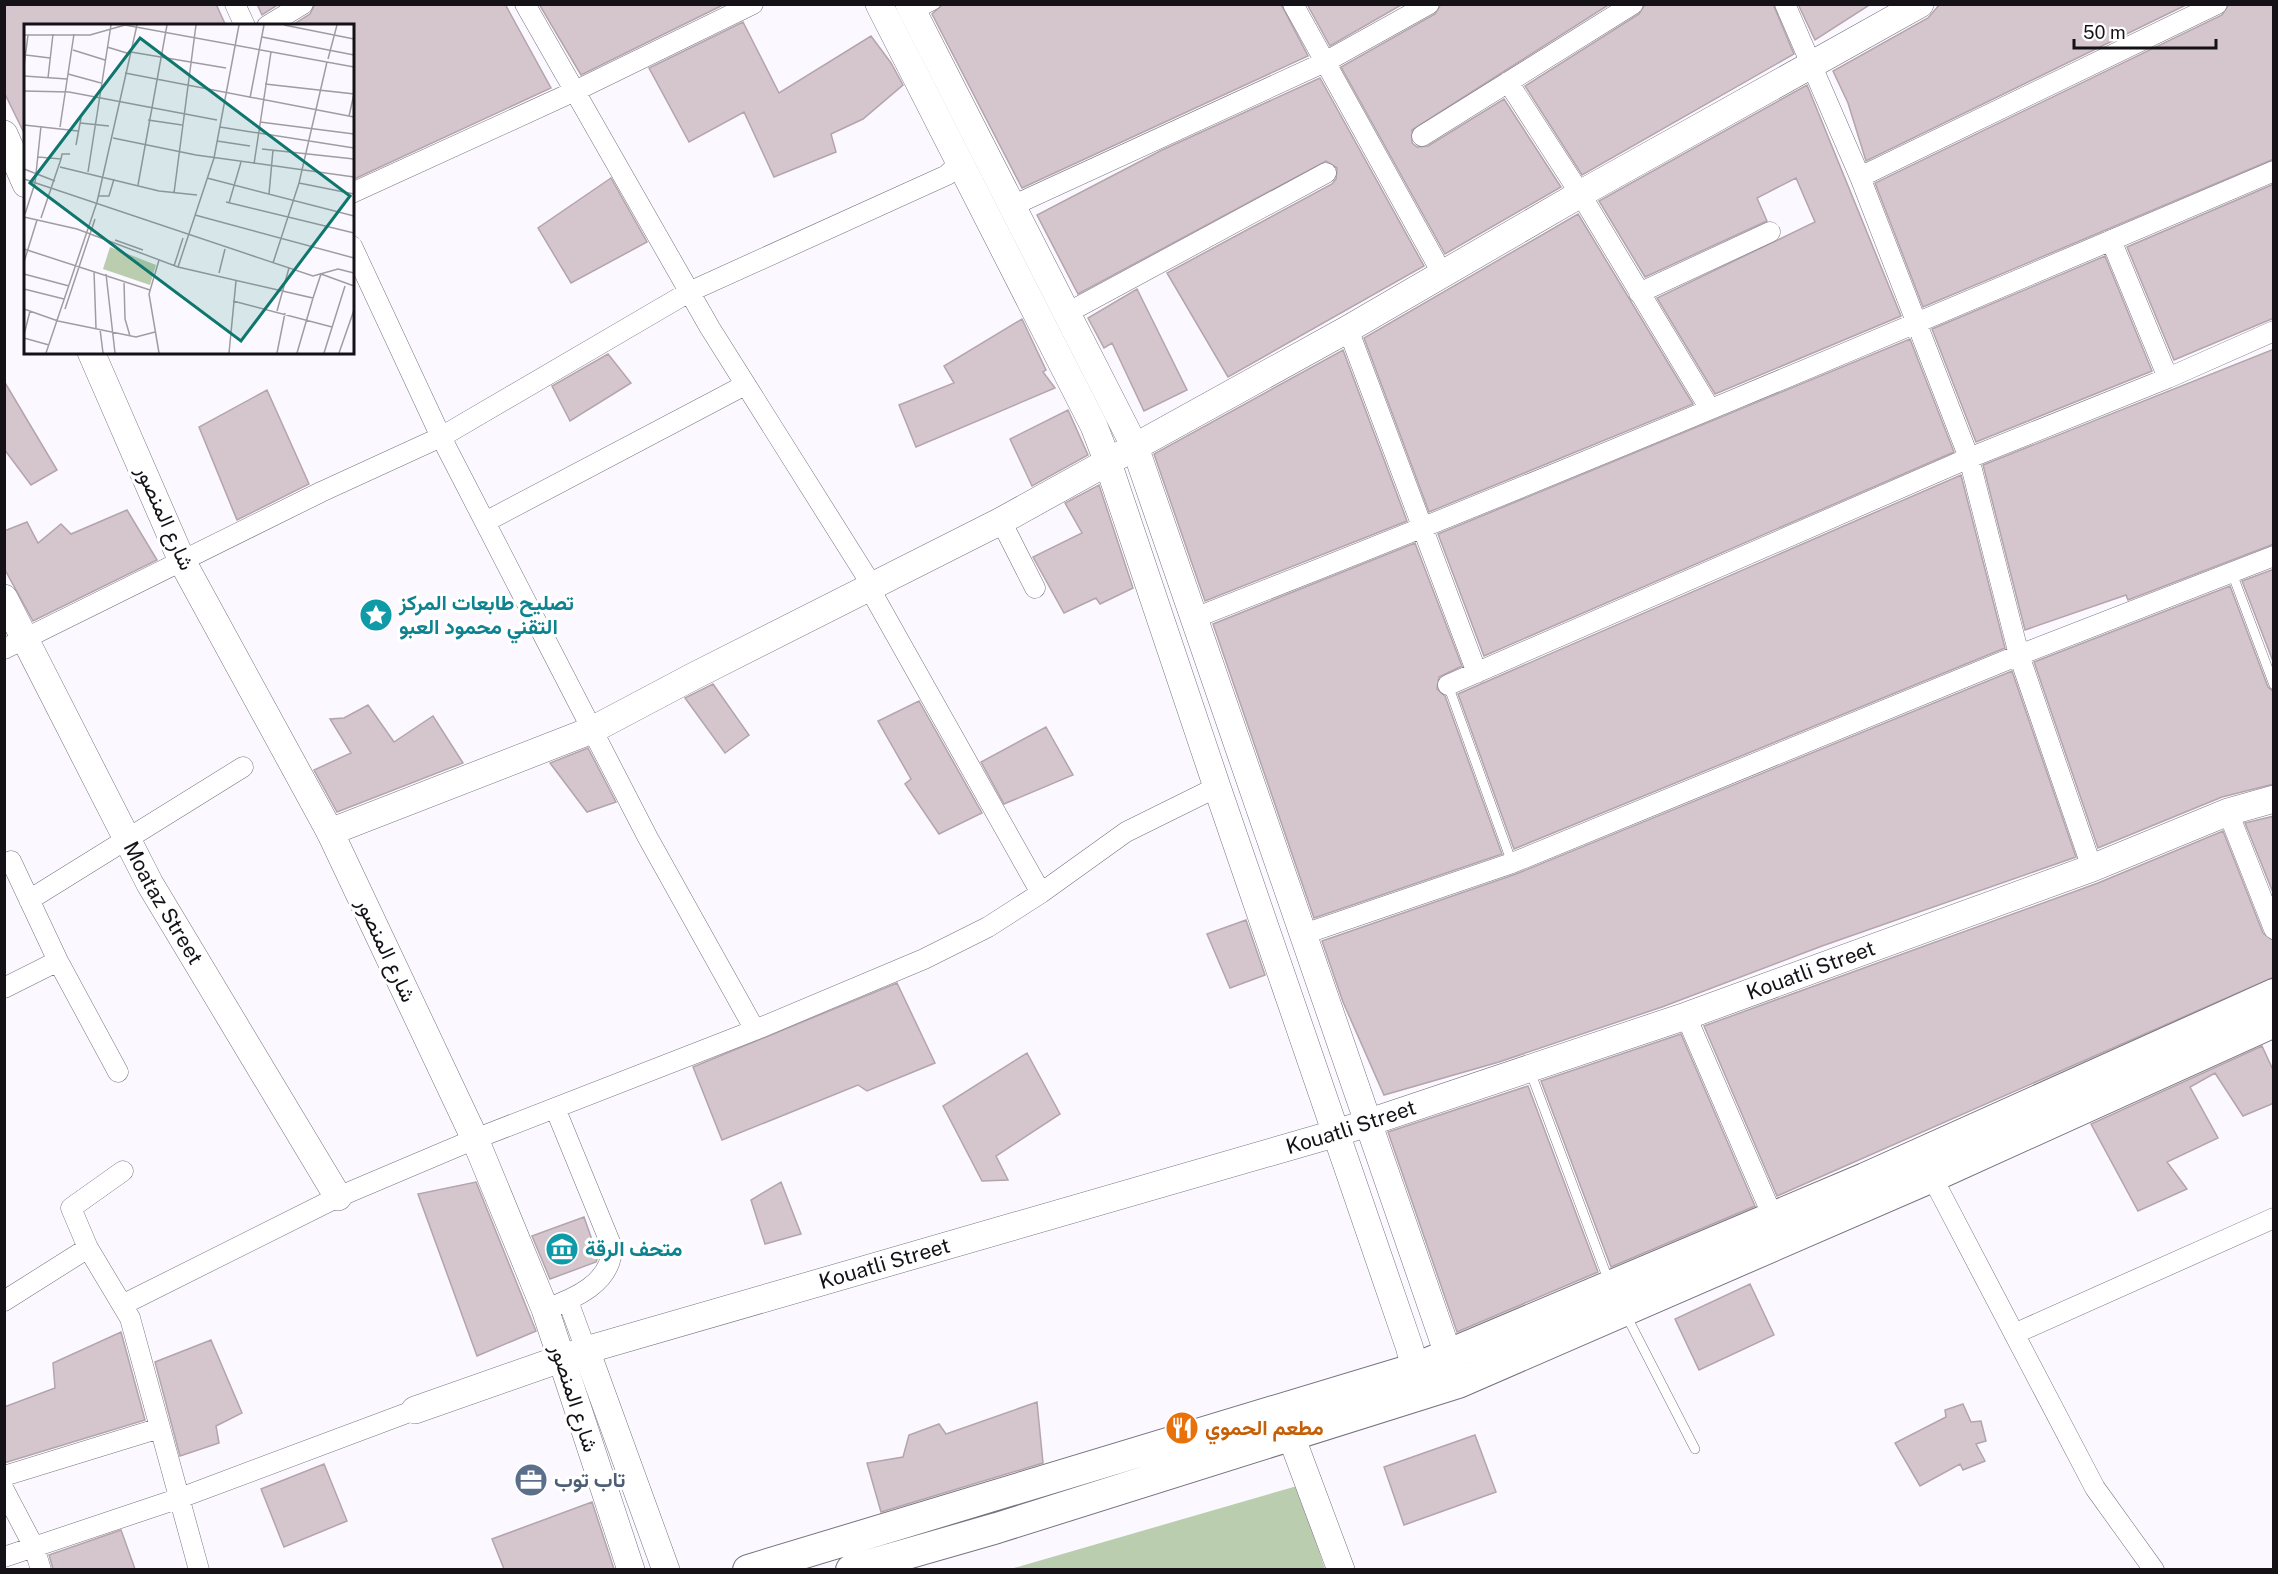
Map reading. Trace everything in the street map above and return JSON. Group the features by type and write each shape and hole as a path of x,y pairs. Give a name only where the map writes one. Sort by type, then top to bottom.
{"main road":[{"path":"1617,1299 1773,1217 2274,994"},
{"path":"851,1569 997,1528 1423,1396 1453,1369 1617,1299 1932,1177 2274,1022"},
{"path":"748,1569 1416,1368 1453,1369"}],"street":[{"path":"235,4 244,24"},
{"path":"270,24 303,4"},
{"path":"525,4 689,292 873,587 875,597 1041,893"},
{"path":"354,192 575,91 753,4"},
{"path":"879,4 1094,426 1337,1132 1416,1368 1423,1396"},
{"path":"1293,4 1443,275"},
{"path":"1012,206 1325,62 1429,4"},
{"path":"1422,136 1633,4"},
{"path":"1785,4 1860,177 1968,458 2019,655 2092,868"},
{"path":"330,832 592,730 694,676 873,587 1001,520 1348,329 1920,4"},
{"path":"1860,177 2217,4"},
{"path":"920,8 1012,206 1135,447 1192,619 1453,1369"},
{"path":"1508,82 1581,195 1710,409"},
{"path":"15,644 321,492 441,437 689,292 947,175 961,161"},
{"path":"1192,619 1421,530 2274,171"},
{"path":"1067,313 1326,172"},
{"path":"1640,293 1770,232"},
{"path":"2111,240 2168,378"},
{"path":"354,250 441,437 648,838 755,1030"},
{"path":"1348,329 1421,530 1477,673"},
{"path":"1448,685 1968,458 2168,378 2274,331"},
{"name":"شارع المنصور","path":"92,354 183,561 330,832 557,1305 574,1354 666,1569"},
{"path":"485,522 745,385"},
{"path":"1001,520 1035,588"},
{"path":"1301,935 1512,863 2019,655 2274,556"},
{"name":"Moataz Street","path":"4,598 15,644 150,884 338,1197"},
{"path":"30,900 243,767"},
{"path":"122,1305 338,1197 476,1139 755,1030 935,954 988,927 1041,893 1125,832 1217,787"},
{"name":"Kouatli Street","path":"415,1410 574,1354 1337,1132 1686,1016 2092,868 2228,812 2274,799"},
{"path":"2228,812 2274,929"},
{"path":"11,861 58,961 118,1072"},
{"path":"4,988 58,961"},
{"path":"1686,1016 1773,1217"},
{"path":"555,1108 612,1247 610,1264 601,1278 557,1305"},
{"path":"123,1171 71,1208 88,1248 129,1318 200,1569"},
{"path":"1932,1177 2095,1488 2154,1569"},
{"path":"2014,1334 2274,1218"},
{"path":"4,1301 88,1248"},
{"name":"شارع المنصور","path":"574,1354 631,1569"},
{"path":"4,1557 180,1498 415,1410"},
{"path":"4,1476 160,1428"},
{"path":"1291,1436 1341,1569"},
{"path":"4,1490 34,1547 41,1569"}],"lane":[{"path":"2232,573 2274,685"},
{"path":"1448,685 1512,863"},
{"path":"1529,1068 1617,1299 1695,1449"}],"green space":[{"path":"1297,1486 1325,1569 1007,1570"}],"building":[{"path":"4,4 216,4 225,24 24,24 24,133 4,92"},
{"path":"257,4 279,4 262,15"},
{"path":"315,4 505,4 551,88 354,179 354,24 294,24 310,14"},
{"path":"539,4 725,4 581,75"},
{"path":"943,4 1281,4 1308,56 1022,188 932,14"},
{"path":"1307,4 1403,4 1330,46"},
{"path":"1441,4 1610,4 1412,130 1412,143 1417,147 1428,146 1504,99 1561,187 1445,254 1341,67 1435,14"},
{"path":"1645,4 1773,4 1794,54 1582,175 1525,86 1639,14"},
{"path":"1798,4 1871,4 1815,40"},
{"path":"1940,4 2188,4 1866,161 1848,103 1833,71 1928,18"},
{"path":"2229,4 2274,4 2274,159 1923,307 1875,183 2222,15"},
{"path":"743,22 779,93 871,36 891,63 903,85 863,119 831,134 836,152 774,177 744,112 689,142 649,68"},
{"path":"1320,78 1424,266 1228,377 1167,273 1332,184 1336,179 1337,168 1326,161 1078,294 1037,215 1162,150"},
{"path":"1807,85 1901,316 1715,394 1657,298 1815,222 1796,178 1757,198 1767,221 1645,277 1599,201"},
{"path":"611,178 647,242 571,283 538,228"},
{"path":"2274,184 2274,318 2174,360 2127,247"},
{"path":"1578,214 1693,404 1429,512 1364,338"},
{"path":"2105,256 2152,371 1976,442 1932,329"},
{"path":"1137,289 1187,390 1144,411 1112,343 1104,348 1088,318"},
{"path":"1022,319 1046,370 1043,372 1055,388 916,447 899,405 954,383 944,366"},
{"path":"1910,339 1954,452 1484,656 1438,534"},
{"path":"2274,349 2274,544 2128,600 2126,595 2025,630 1983,465"},
{"path":"1343,350 1407,521 1205,601 1154,454"},
{"path":"608,354 631,383 570,421 552,386"},
{"path":"4,381 57,470 31,485 4,449"},
{"path":"267,390 309,484 237,520 199,427"},
{"path":"1068,410 1088,455 1032,486 1010,439"},
{"path":"1961,475 2005,648 1514,849 1458,694"},
{"path":"1099,485 1133,588 1100,604 1096,598 1064,613 1033,557 1082,533 1065,503"},
{"path":"127,510 157,560 33,621 4,568 4,531 27,522 38,543 61,524 71,534"},
{"path":"1415,543 1462,666 1439,677 1437,689 1445,696 1502,854 1314,918 1213,624"},
{"path":"2274,569 2274,664 2242,581"},
{"path":"2230,586 2268,687 2274,692 2274,784 2222,797 2098,848 2034,662"},
{"path":"2012,671 2076,857 1822,946 1662,1007 1499,1062 1384,1095 1343,1002 1322,941 1516,874"},
{"path":"713,684 749,735 725,753 685,698"},
{"path":"919,701 982,813 939,834 905,784 911,779 878,721"},
{"path":"368,705 394,742 433,716 463,763 337,812 314,770 351,753 330,719 344,718"},
{"path":"1046,727 1073,775 1004,804 981,762"},
{"path":"588,748 616,802 587,812 550,763"},
{"path":"2274,816 2274,895 2245,823"},
{"path":"2223,831 2263,933 2274,941 2274,977 1777,1196 1704,1026 2098,883"},
{"path":"1246,920 1265,975 1230,988 1207,934"},
{"path":"897,983 935,1063 867,1091 858,1085 722,1140 693,1067"},
{"path":"1681,1034 1755,1206 1611,1267 1541,1081"},
{"path":"2262,1046 2274,1072 2274,1103 2243,1116 2215,1073 2190,1087 2218,1138 2167,1162 2187,1189 2138,1211 2091,1124"},
{"path":"1027,1053 1060,1114 996,1156 1008,1180 982,1181 943,1106"},
{"path":"1528,1086 1598,1272 1457,1332 1388,1132"},
{"path":"476,1182 536,1331 477,1356 418,1194"},
{"path":"781,1182 801,1234 765,1244 751,1200"},
{"name":"متحف الرقة","path":"584,1217 598,1257 596,1262 550,1279 532,1236"},
{"path":"1750,1284 1774,1335 1699,1370 1675,1319"},
{"path":"121,1332 145,1420 4,1463 4,1407 55,1388 53,1363"},
{"path":"211,1340 242,1413 216,1426 219,1443 180,1456 155,1362"},
{"path":"1037,1402 1043,1463 881,1512 867,1463 903,1457 909,1435 939,1424 946,1434"},
{"path":"1963,1404 1971,1422 1981,1421 1986,1441 1976,1444 1985,1461 1963,1470 1960,1464 1920,1486 1895,1443 1946,1417 1945,1410"},
{"path":"1475,1435 1496,1492 1404,1525 1384,1467"},
{"path":"324,1464 347,1521 284,1547 261,1489"},
{"path":"592,1502 614,1569 504,1569 492,1539"},
{"path":"121,1530 135,1569 53,1569 49,1555"}],"place":[{"name":"تصليح طابعات المركز التقني محمود العبو","path":"376,615"},
{"name":"متحف الرقة","path":"562,1249"},
{"name":"مطعم الحموي","path":"1182,1428"},
{"name":"تاب توب","path":"531,1480"}]}
